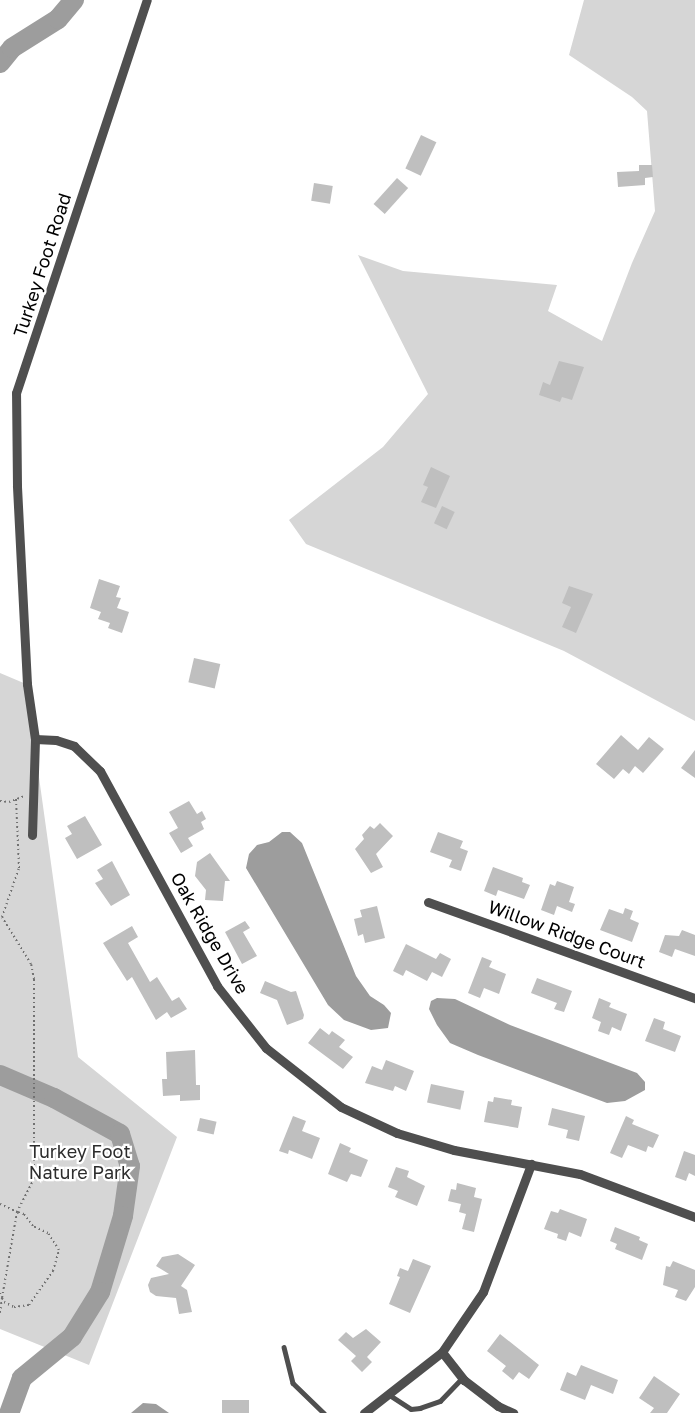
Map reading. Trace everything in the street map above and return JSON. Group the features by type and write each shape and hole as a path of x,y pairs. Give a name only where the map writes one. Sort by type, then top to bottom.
{"street":[{"name":"Turkey Foot Road","path":"32,835 35,739 27,684 17,485 16,393 147,0"},
{"name":"Oak Ridge Drive","path":"35,739 56,740 74,746 100,771 217,986 266,1048 341,1107 397,1133 454,1150 580,1174 695,1217"},
{"name":"Willow Ridge Court","path":"428,902 695,998"},
{"path":"364,1413 442,1352 483,1292 531,1164"},
{"path":"442,1352 462,1378 498,1406 513,1413"}],"lane":[{"path":"284,1347 294,1383 324,1413"},
{"path":"388,1394 411,1409 420,1408 440,1401 462,1378"}],"path":[{"path":"0,801 9,802 33,792"},
{"path":"0,1313 17,1212 34,1179 34,979 31,964 2,917 19,868 16,799"},
{"path":"0,1204 24,1214 33,1226 48,1233 58,1250 53,1271 29,1305 14,1307 2,1298 0,1293"}],"green space":[{"path":"584,0 695,0 695,721 564,651 306,544 289,520 383,447 428,394 358,255 403,271 557,285 548,311 602,341 655,211 647,111 632,97 569,55"},
{"name":"Turkey Foot Nature Park","path":"0,673 26,684 78,1057 177,1137 89,1365 0,1329"}],"shaded area":[{"path":"282,832 290,832 302,843 356,976 370,996 384,1005 391,1013 388,1028 371,1030 344,1020 328,1005 246,868 249,854 257,845 269,842"},
{"path":"437,998 455,999 510,1025 637,1073 645,1082 645,1090 625,1101 607,1103 450,1043 429,1009 431,1001"},
{"path":"143,1403 156,1404 169,1413 131,1413"}],"building":[{"path":"421,135 436,142 421,176 405,169"},
{"path":"639,165 652,165 653,177 645,178 645,185 618,187 617,172 639,171"},
{"path":"397,178 408,188 385,214 374,204"},
{"path":"314,183 333,186 330,204 311,201"},
{"path":"559,361 584,367 572,400 562,397 560,402 539,395 543,382 550,385"},
{"path":"431,467 450,476 436,508 421,502 428,487 423,485"},
{"path":"442,506 455,512 447,529 434,523"},
{"path":"99,579 120,586 116,597 121,598 117,608 129,612 122,633 108,628 110,623 98,619 101,612 90,608"},
{"path":"569,586 593,594 576,633 562,627 571,607 562,603"},
{"path":"194,658 220,664 215,688 188,682"},
{"path":"621,735 638,750 649,737 664,749 643,773 635,766 629,774 623,769 614,779 596,764"},
{"path":"695,750 695,778 681,768"},
{"path":"189,801 197,814 202,811 206,819 201,822 204,829 188,838 193,846 181,853 169,833 178,828 169,812"},
{"path":"85,816 102,845 77,859 65,838 72,834 67,826"},
{"path":"380,823 393,836 376,854 383,867 371,873 355,849 364,839 362,835 370,826 374,829"},
{"path":"438,832 463,841 460,848 468,851 461,871 449,867 452,860 430,852"},
{"path":"210,853 230,881 225,881 223,901 205,900 206,890 195,876 197,862"},
{"path":"112,861 130,895 111,906 95,883 103,879 97,870"},
{"path":"493,867 523,878 522,882 530,885 524,899 498,890 496,896 484,891"},
{"path":"557,881 574,887 569,902 575,904 572,912 557,906 554,915 541,910 550,884 555,886"},
{"path":"377,906 385,938 365,943 363,934 358,936 354,919 362,917 360,910"},
{"path":"625,908 633,911 630,919 639,923 632,942 600,930 609,909 623,914"},
{"path":"245,921 250,928 243,932 257,956 242,964 225,932"},
{"path":"132,926 138,937 128,943 150,982 157,977 172,1001 179,997 187,1009 171,1018 167,1012 156,1020 132,977 127,981 103,943"},
{"path":"682,930 695,935 695,956 675,949 672,957 659,952 665,935 679,936"},
{"path":"406,944 436,959 440,953 451,959 442,977 432,972 427,981 406,970 403,976 393,971"},
{"path":"482,957 492,961 489,967 506,974 499,994 484,988 480,998 468,993"},
{"path":"537,978 572,991 564,1012 554,1009 557,1003 531,993"},
{"path":"265,981 291,992 296,991 304,1015 303,1019 287,1025 277,1000 260,993"},
{"path":"599,998 611,1003 609,1007 627,1014 621,1031 612,1027 609,1035 598,1031 601,1022 592,1018"},
{"path":"654,1018 665,1022 663,1029 681,1036 675,1052 645,1041"},
{"path":"320,1028 329,1035 332,1031 345,1040 339,1047 353,1057 343,1069 308,1043"},
{"path":"195,1050 196,1085 200,1085 200,1100 180,1101 180,1095 163,1096 162,1079 167,1079 166,1052"},
{"path":"386,1060 414,1071 406,1091 395,1086 393,1091 365,1083 372,1066 382,1070"},
{"path":"431,1084 464,1091 460,1110 427,1103"},
{"path":"494,1097 512,1100 511,1105 522,1107 518,1128 484,1122 488,1101 493,1102"},
{"path":"552,1108 585,1116 579,1141 566,1138 568,1130 548,1125"},
{"path":"293,1116 306,1121 302,1131 320,1138 312,1159 289,1150 288,1154 279,1151"},
{"path":"626,1116 634,1120 632,1124 659,1135 653,1148 648,1146 646,1152 628,1145 622,1158 610,1153"},
{"path":"200,1118 217,1122 214,1134 197,1131"},
{"path":"340,1143 351,1148 349,1152 368,1160 361,1177 351,1174 347,1182 328,1174"},
{"path":"684,1151 695,1155 695,1176 689,1173 686,1181 675,1177"},
{"path":"396,1167 409,1171 407,1177 425,1186 417,1206 395,1197 398,1191 388,1187"},
{"path":"457,1183 476,1188 474,1197 482,1199 474,1232 462,1229 466,1214 459,1212 461,1204 448,1201 451,1189 456,1190"},
{"path":"560,1209 587,1219 581,1237 569,1232 566,1241 557,1238 558,1234 544,1229 551,1211 558,1213"},
{"path":"615,1227 640,1237 639,1240 648,1244 642,1260 615,1249 617,1244 610,1241"},
{"path":"178,1254 195,1265 181,1286 187,1290 192,1312 179,1314 176,1298 156,1296 150,1292 148,1285 151,1278 169,1274 156,1266 162,1257"},
{"path":"413,1259 431,1266 410,1313 389,1304 400,1277 397,1276 400,1268 408,1271"},
{"path":"673,1261 695,1270 695,1287 686,1301 675,1297 678,1290 663,1285 666,1266 670,1267"},
{"path":"366,1329 381,1342 367,1357 372,1362 362,1372 351,1361 356,1356 338,1340 346,1332 353,1338"},
{"path":"500,1334 539,1365 529,1379 519,1372 513,1380 502,1371 506,1366 487,1351"},
{"path":"581,1365 618,1380 613,1394 591,1385 585,1400 560,1390 567,1372 576,1376"},
{"path":"654,1376 680,1394 667,1413 650,1413 654,1408 639,1398"},
{"path":"222,1400 249,1400 249,1413 222,1413"}],"waterway":[{"path":"0,63 12,48 58,19 74,0"},
{"path":"0,1075 54,1098 120,1134 130,1166 123,1216 100,1292 72,1337 22,1378 9,1413"}]}
